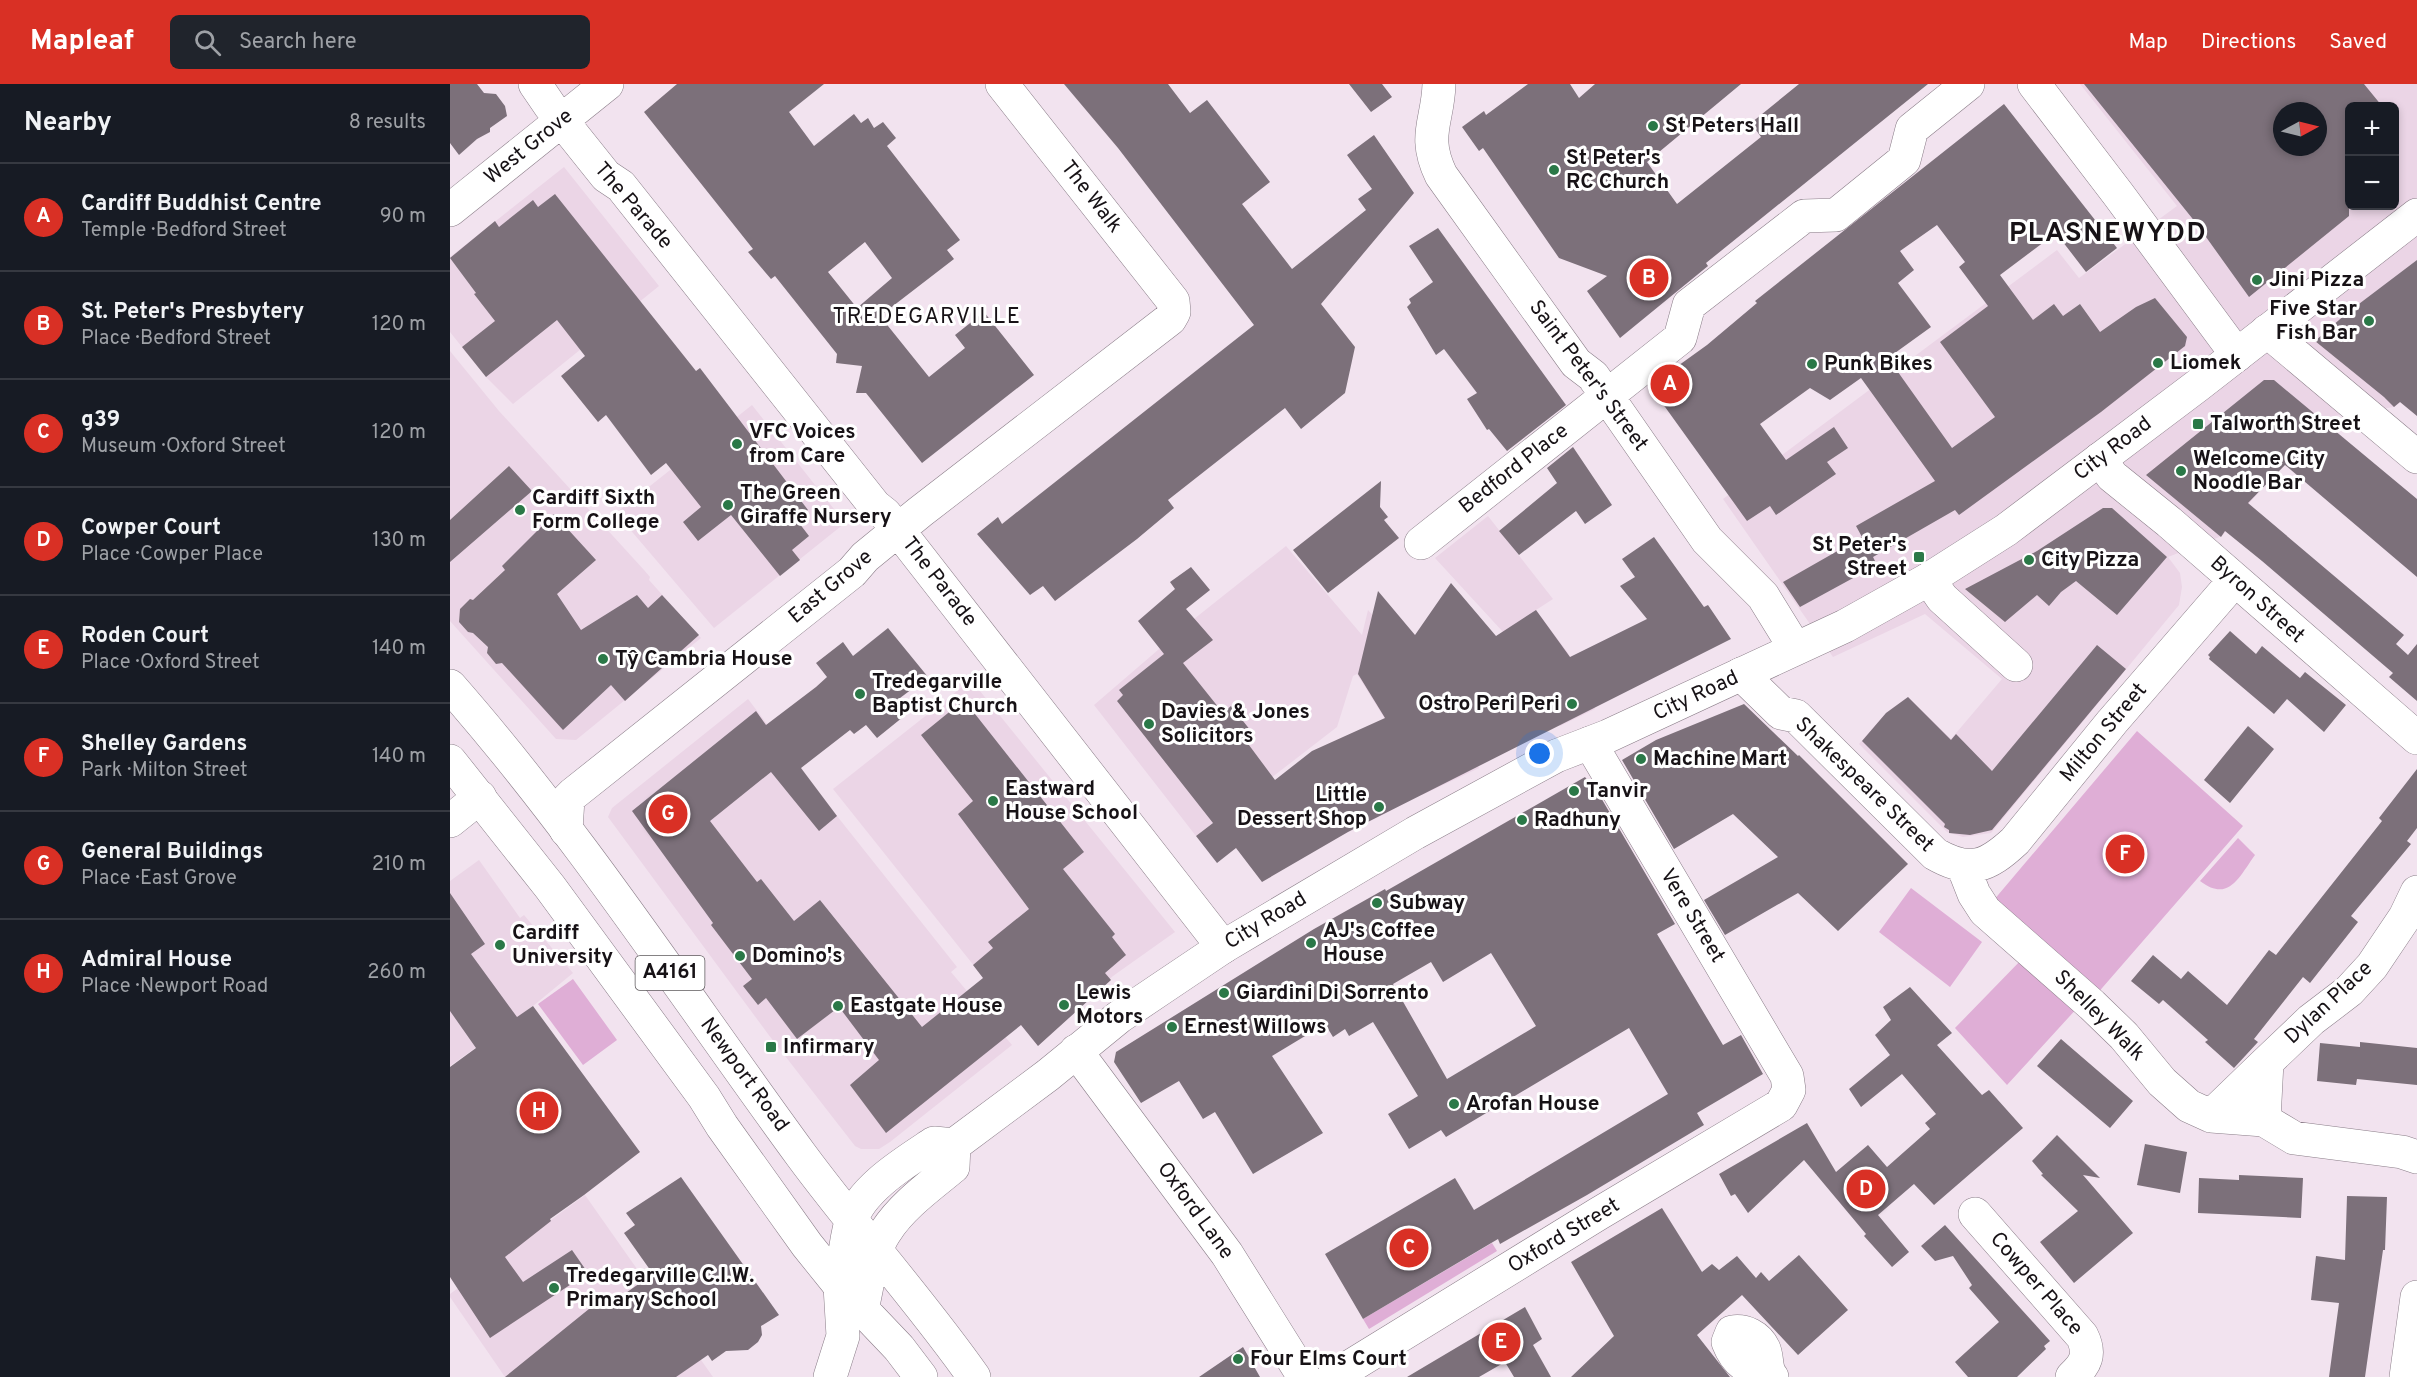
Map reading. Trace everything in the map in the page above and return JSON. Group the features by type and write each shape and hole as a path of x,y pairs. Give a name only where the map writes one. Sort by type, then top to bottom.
{"street":[{"name":"The Parade","path":"535,84 606,176 621,186 875,506 898,530 1223,947"},
{"name":"West Grove","path":"450,210 607,84"},
{"name":"The Walk","path":"1002,84 1173,302 1174,312"},
{"name":"Saint Peter's Street","path":"1440,84 1431,128 1431,146 1441,175 1576,363 1593,376 1707,540 1763,596 1795,648"},
{"name":"Bedford Place","path":"1421,543 1680,338 1689,305 1804,216 1836,214 1904,160 1912,129 1968,84"},
{"path":"2034,84 2237,355"},
{"name":"City Road","path":"852,1220 864,1198 908,1160 934,1143 954,1144 1119,1017 1223,947 1472,801 1556,756 1590,743 1845,626 1929,579 2006,530 2417,215"},
{"name":"East Grove","path":"566,830 568,799 852,572 865,557 898,530 1170,319 1174,312"},
{"path":"2267,331 2417,457"},
{"name":"Byron Street","path":"2100,459 2112,476 2169,522 2234,581 2417,738"},
{"path":"1929,579 1942,598 2016,664"},
{"name":"Milton Street","path":"1964,866 1983,865 1998,856 2015,840 2112,722 2234,581"},
{"name":"Shakespeare Street","path":"1741,674 1781,712 1796,716 1935,854 1950,863 1964,866"},
{"name":"Newport Road","path":"450,686 508,753 801,1156 876,1252 926,1311 974,1377"},
{"name":"Vere Street","path":"1590,743 1787,1077 1789,1090"},
{"name":"A4161","path":"450,761 550,887 690,1077 807,1245 840,1286 899,1347 921,1377"},
{"path":"450,821 480,797"},
{"name":"Shelley Walk","path":"1964,866 1974,894 1985,911 2124,1036 2178,1098 2211,1116 2264,1120"},
{"name":"Dylan Place","path":"2264,1120 2266,1062 2311,1020 2349,991 2372,966 2405,917 2417,892"},
{"name":"Oxford Lane","path":"1076,1051 1227,1254 1304,1377"},
{"path":"2211,1116 2266,1062"},
{"name":"Oxford Street","path":"1333,1377 1781,1105 1789,1090"},
{"path":"2264,1120 2294,1138 2402,1152 2417,1157"},
{"path":"830,1377 843,1336 862,1310 876,1252 885,1232 894,1219 952,1167 954,1144"},
{"name":"Cowper Place","path":"1975,1214 2082,1336 2087,1347 2079,1368"},
{"path":"843,1336 840,1286 852,1220"},
{"path":"2406,1377 2417,1297"}],"shaded area":[{"path":"2080,84 2417,84 2417,389 2394,407 2320,418 2222,536 2168,557 2180,573 2182,587 2179,605 1991,833 1963,837 1947,832 1859,744 1886,713 1908,697 1951,739 2002,679 1925,614 1833,657 1723,499 2057,250 2079,278 2177,206"},
{"path":"564,167 659,286 513,404 486,377 450,332 450,257"},
{"name":"Cardiff Sixth Form College","path":"450,351 499,411 644,570 650,577 649,580 701,638 576,740 556,739 450,621"},
{"path":"752,405 845,523 714,628 616,513"},
{"path":"1488,516 1553,599 1536,610 1568,653 1595,709 1560,726 1542,690 1503,632 1435,558"},
{"path":"1286,546 1362,635 1368,610 1439,688 1479,768 1422,795 1388,724 1357,674 1353,676 1337,727 1196,836 1094,705 1194,619"},
{"path":"971,680 1175,932 1113,976 1038,1046 833,789"},
{"path":"748,699 957,967 951,972 1012,1045 879,1149 861,1149 855,1146 768,1034 608,817 612,808"},
{"path":"2137,731 2243,826 2096,995 1993,901"},
{"path":"2238,838 2255,855 2238,879 2226,888 2219,889 2200,881"},
{"name":"Cardiff University","path":"479,860 520,918 524,915 573,973 533,1006 450,1066 450,881"},
{"path":"1911,888 1982,942 1950,987 1879,932"},
{"path":"2024,957 2079,1006 2007,1085 1955,1028"},
{"path":"573,979 617,1040 583,1065 538,1004"},
{"name":"Tredegarville C.I.W. Primary School","path":"585,1195 713,1377 505,1377 450,1294"},
{"path":"1492,1243 1497,1251 1369,1329 1363,1319"}],"building":[{"path":"450,84 477,84 484,93 496,94 505,106 507,116 459,155 450,143"},
{"path":"677,84 824,84 789,112 814,146 854,114 861,123 868,118 874,128 883,122 896,138 887,146 960,240 947,250 954,259 880,316 929,377 965,348 955,335 984,312 1034,375 922,463 866,393 856,393 862,366 836,363 837,354 775,276 771,279 748,252 753,249 644,112","holes":["865,242 892,278 857,308 828,272"]},
{"path":"1064,84 1168,84 1190,113 1207,100 1270,182 1242,204 1292,269 1366,210 1358,199 1372,189 1347,155 1374,135 1414,193 1321,304 1355,347 1345,393 1301,429 1285,408 1168,500 1174,508 1055,601 1043,586 1030,595 977,534 998,517 1002,524 1254,325 1118,148"},
{"path":"1349,84 1382,84 1392,97 1371,112"},
{"path":"1528,84 1570,84 1579,98 1595,84 1741,84 1647,162 1677,204 1761,137 1751,123 1799,84 1928,84 1706,263 1708,266 1620,338 1587,291 1607,276 1559,258 1483,148 1479,151 1462,127 1484,111 1486,115"},
{"path":"2084,84 2364,84 2379,102 2345,102 2345,210 2349,210 2349,216 2249,297 2196,223"},
{"path":"2004,104 2117,248 2086,272 2056,233 2000,275 2033,320 2054,304 2063,316 2080,304 2100,332 2136,307 2155,298 2187,337 2185,346 2101,412 1959,515 1955,510 1873,557 1877,565 1800,607 1783,582 1862,537 1856,526 1935,481 1861,378 1830,400 1810,388 1760,424 1786,460 1834,427 1848,448 1827,462 1836,474 1776,515 1770,506 1747,521 1650,386 1707,345 1757,303 1755,301","holes":["1937,225 1965,262 1959,267 1988,306 1940,342 1995,417 1952,448 1888,358 1931,327 1898,283 1914,270 1900,251"]},
{"path":"555,194 696,371 700,368 808,510 796,519 809,536 792,550 800,560 780,576 731,515 698,541 683,522 701,507 666,463 651,475 606,415 598,422 561,376 585,356 557,320 486,377 462,347 495,321 450,258 495,221 499,227 533,200 538,207"},
{"path":"1438,228 1566,405 1507,451 1489,429 1487,430 1467,399 1477,393 1444,349 1436,355 1407,307 1411,303 1409,299 1433,282 1409,246"},
{"path":"2417,260 2417,416 2400,402 2394,407 2315,341 2347,313"},
{"path":"2264,380 2274,380 2417,499 2417,577 2285,465 2248,503 2404,635 2396,644 2408,655 2417,644 2417,701 2389,677 2393,673 2262,561 2225,531 2221,537 2146,475"},
{"path":"1573,447 1612,505 1585,524 1576,511 1519,555 1499,531 1557,483 1547,468"},
{"path":"509,466 532,491 450,562 450,520"},
{"path":"1381,481 1380,507 1388,517 1384,520 1399,538 1328,593 1293,550"},
{"path":"2103,508 2112,508 2167,557 2117,615 2076,581 2061,592 2049,606 2037,595 2005,622 1965,589 2037,551"},
{"path":"554,514 596,560 557,594 581,630 637,595 648,608 662,595 699,635 625,701 611,685 563,730 502,663 496,664 487,653 488,647 459,622 460,609 505,570 502,566"},
{"path":"1654,537 1704,607 1708,605 1731,639 1348,832 1262,882 1236,848 1217,863 1196,836 1213,823 1117,701 1123,695 1119,690 1164,654 1138,621 1175,589 1170,582 1191,567 1210,590 1186,609 1213,640 1183,663 1223,713 1231,706 1251,731 1243,737 1275,780 1312,751 1385,718 1358,674 1378,591 1415,635 1451,583 1496,636 1536,610 1570,657 1647,619 1620,586 1635,577 1622,559"},
{"path":"888,628 928,677 892,704 903,717 877,738 866,725 854,734 850,730 801,768 837,816 819,831 771,772 710,821 757,882 761,879 794,921 820,900 922,1027 983,978 973,965 993,948 988,942 1029,909 958,814 973,801 921,735 964,700 1084,852 1063,869 1115,934 1112,937 1126,955 1105,973 1111,980 1038,1046 1021,1025 886,1133 850,1085 879,1060 839,1007 797,1039 766,998 758,1005 743,986 752,979 711,925 713,923 632,811 756,711 766,725 816,687 827,677 816,663 843,642 853,656"},
{"path":"2230,631 2256,654 2262,646 2300,678 2305,672 2346,705 2324,732 2287,699 2274,714 2209,659 2208,655"},
{"path":"2097,645 2126,669 1992,830 1970,835 1949,833 1949,830 1944,827 1945,824 1862,741 1886,713 1908,697 1951,740 1956,734 1992,771"},
{"path":"1744,704 1799,755 1908,864 1838,931 1798,893 1725,935 1704,900 1778,857 1733,814 1674,849 1622,760 1656,740"},
{"path":"2248,726 2274,749 2230,803 2204,780"},
{"path":"2417,769 2417,828 2407,841 2411,844 2351,916 2358,922 2310,983 2303,977 2254,1039 2258,1042 2234,1068 2205,1042 2208,1040 2163,1000 2159,1004 2131,981 2153,955 2181,979 2188,971 2227,1005 2269,950 2276,955 2382,821 2379,818"},
{"path":"1585,777 1588,781 1590,779 1675,924 1657,934 1723,1045 1741,1035 1763,1074 1697,1113 1704,1125 1587,1195 1500,1244 1498,1239 1363,1319 1325,1254 1455,1178 1474,1210 1668,1094 1629,1028 1446,1137 1441,1130 1409,1149 1388,1114 1418,1096 1373,1022 1349,1036 1345,1029 1333,1037 1325,1024 1272,1056 1323,1133 1253,1174 1215,1112 1203,1119 1179,1081 1141,1103 1114,1062 1116,1052 1314,929 1385,889 1386,891","holes":["1491,953 1536,1026 1447,1079 1393,984 1431,962 1443,982"]},
{"path":"450,893 485,944 471,954 517,1017 533,1006 640,1152 550,1219 551,1221 505,1257 523,1282 572,1250 588,1273 490,1338 450,1277 450,1067 476,1048 450,1011"},
{"path":"1910,987 1952,1033 1937,1045 1982,1095 1989,1090 2023,1128 1934,1205 1914,1184 1878,1215 1909,1252 1892,1267 1864,1236 1866,1234 1804,1160 1748,1213 1735,1194 1731,1196 1719,1174 1807,1123 1836,1172 1868,1145 1887,1167 1930,1129 1925,1123 1936,1114 1902,1074 1861,1107 1849,1089 1890,1055 1875,1035 1891,1020 1883,1007"},
{"path":"2061,1039 2133,1101 2110,1128 2037,1066"},
{"path":"2360,1042 2417,1048 2417,1085 2357,1079 2356,1085 2317,1081 2320,1043 2360,1047"},
{"path":"2057,1135 2100,1178 2083,1175 2133,1233 2074,1283 2040,1242 2078,1211 2041,1175 2043,1174 2032,1161"},
{"path":"2145,1144 2187,1152 2180,1193 2137,1185"},
{"path":"2239,1175 2303,1178 2301,1218 2198,1213 2199,1178 2239,1180"},
{"path":"681,1177 779,1315 761,1326 762,1335 758,1342 748,1350 726,1351 712,1361 708,1355 676,1377 505,1377 605,1296 610,1304 653,1274 624,1233 635,1225 626,1213"},
{"path":"2347,1196 2387,1197 2385,1250 2383,1250 2365,1377 2329,1377 2339,1303 2311,1300 2316,1256 2345,1260"},
{"path":"1662,1208 1702,1272 1712,1264 1719,1270 1737,1256 1756,1278 1761,1272 1769,1281 1799,1255 1848,1310 1798,1355 1742,1295 1697,1335 1730,1377 1571,1377 1614,1336 1571,1262"},
{"path":"1945,1225 2050,1341 2044,1346 2046,1349 2017,1377 1968,1377 1955,1362 1999,1322 1969,1288 1972,1285 1953,1256 1935,1261 1921,1246"},
{"path":"1525,1307 1542,1339 1533,1345 1551,1377 1514,1377 1505,1362 1479,1377 1407,1377"},
{"name":"Four Elms Court","path":"1243,1347 1260,1377 1199,1377"}],"place":[{"name":"St Peters Hall","path":"1653,126"},
{"name":"St Peter's RC Church","path":"1554,170"},
{"name":"St. Peter's Presbytery","path":"1649,278"},
{"name":"Jini Pizza","path":"2257,280"},
{"name":"Five Star Fish Bar","path":"2369,321"},
{"name":"Liomek","path":"2158,363"},
{"name":"Punk Bikes","path":"1812,364"},
{"name":"Cardiff Buddhist Centre","path":"1670,384"},
{"name":"Talworth Street","path":"2198,424"},
{"name":"VFC Voices from Care","path":"737,444"},
{"name":"Welcome City Noodle Bar","path":"2181,471"},
{"name":"The Green Giraffe Nursery","path":"728,505"},
{"name":"Cardiff Sixth Form College","path":"520,510"},
{"name":"St Peter's Street","path":"1919,557"},
{"name":"City Pizza","path":"2029,560"},
{"name":"Tŷ Cambria House","path":"603,659"},
{"name":"Tredegarville Baptist Church","path":"860,694"},
{"name":"Ostro Peri Peri","path":"1572,704"},
{"name":"Davies & Jones Solicitors","path":"1149,724"},
{"name":"Machine Mart","path":"1641,759"},
{"name":"Tanvir","path":"1574,791"},
{"name":"Eastward House School","path":"993,801"},
{"name":"Little Dessert Shop","path":"1379,807"},
{"name":"General Buildings","path":"668,814"},
{"name":"Radhuny","path":"1522,820"},
{"name":"Shelley Gardens","path":"2125,854"},
{"name":"Subway","path":"1377,903"},
{"name":"AJ's Coffee House","path":"1311,943"},
{"name":"Cardiff University","path":"500,945"},
{"name":"Domino's","path":"740,956"},
{"name":"Giardini Di Sorrento","path":"1224,993"},
{"name":"Lewis Motors","path":"1064,1005"},
{"name":"Eastgate House","path":"838,1006"},
{"name":"Ernest Willows","path":"1172,1027"},
{"name":"Infirmary","path":"771,1047"},
{"name":"Arofan House","path":"1454,1104"},
{"name":"Admiral House","path":"539,1111"},
{"name":"Cowper Court","path":"1866,1189"},
{"name":"g39","path":"1409,1248"},
{"name":"Tredegarville C.I.W. Primary School","path":"554,1288"},
{"name":"Roden Court","path":"1501,1342"},
{"name":"Four Elms Court","path":"1238,1359"}],"district":[{"name":"PLASNEWYDD","path":"2108,234"},
{"name":"TREDEGARVILLE","path":"927,317"}]}
